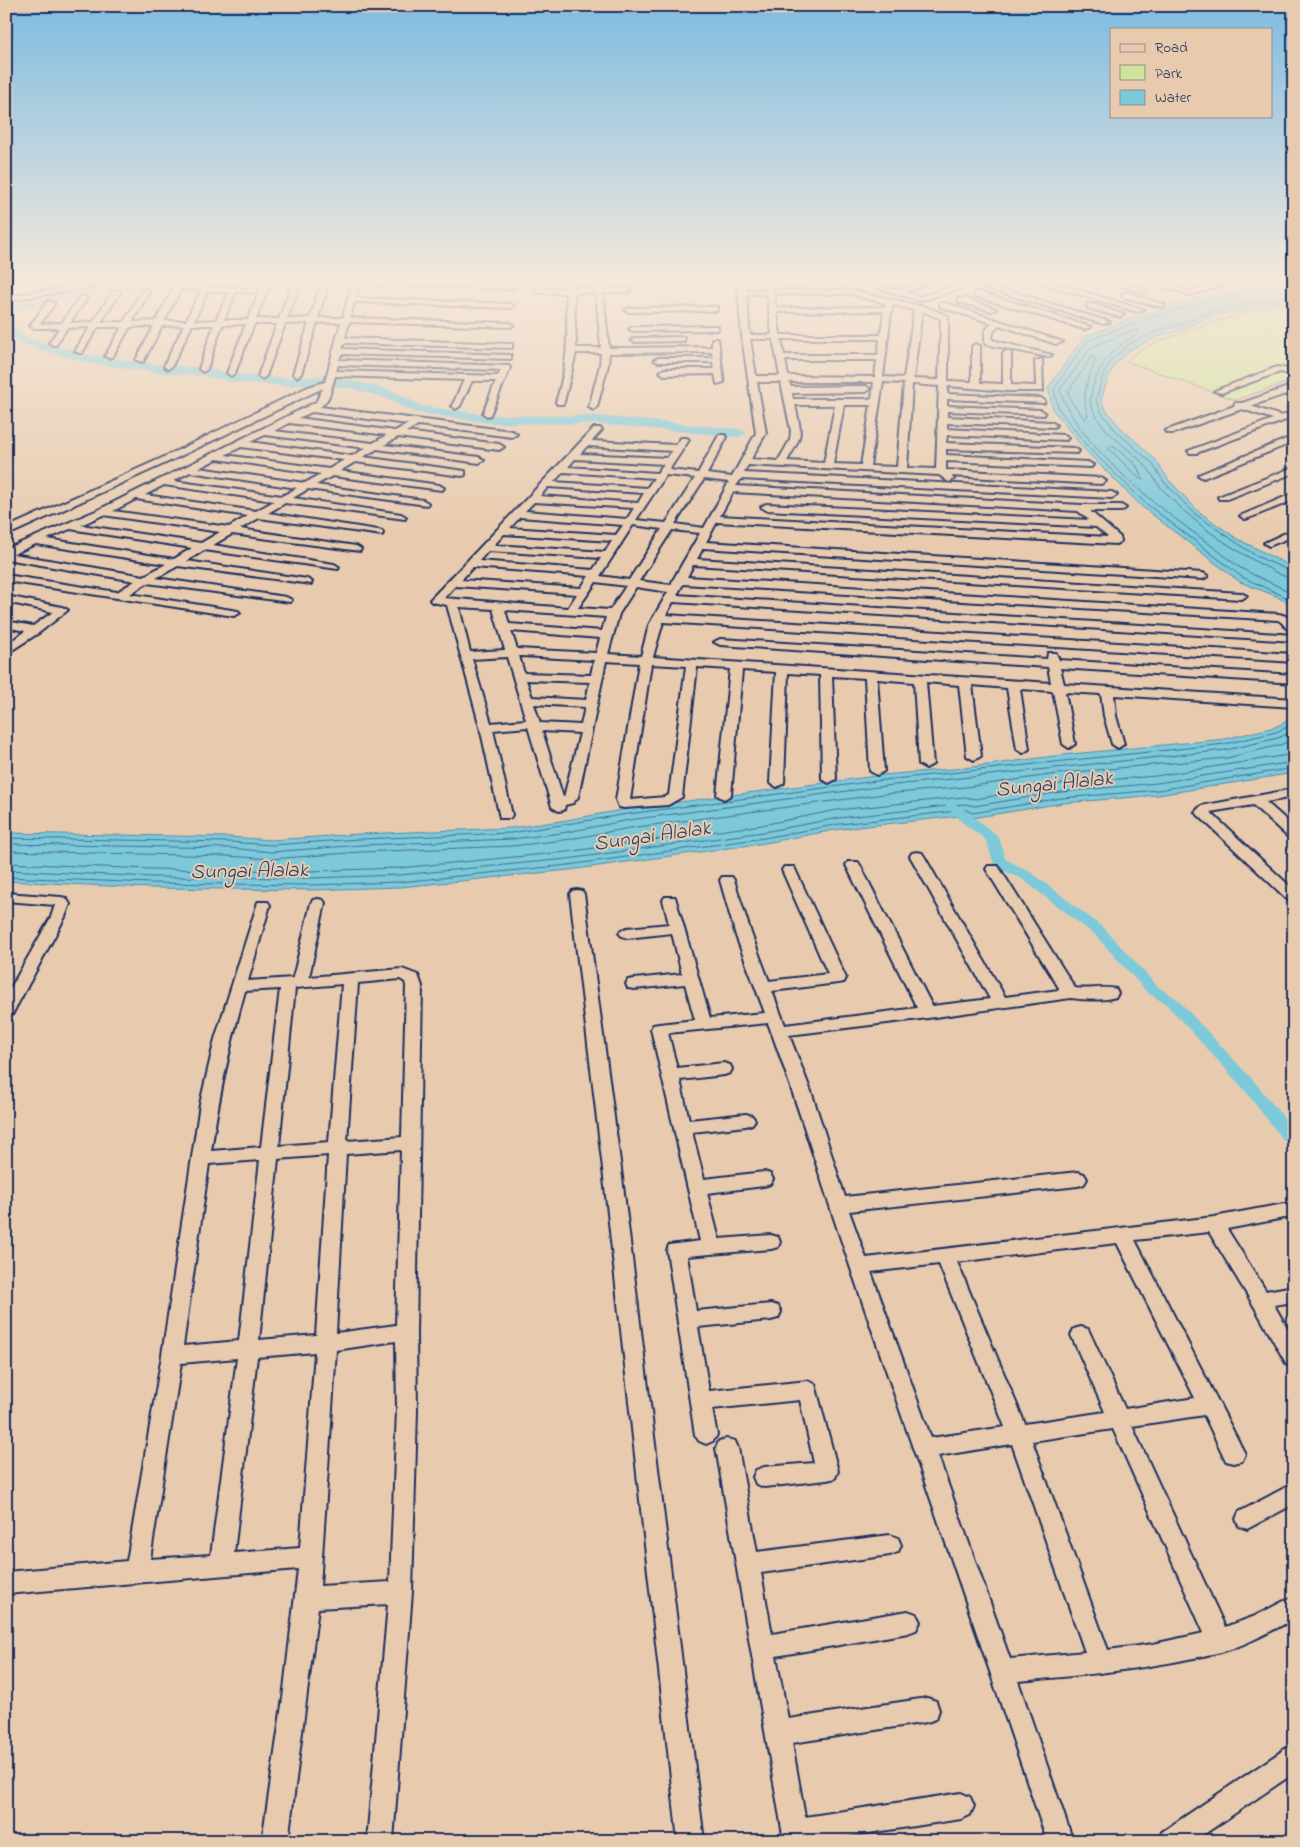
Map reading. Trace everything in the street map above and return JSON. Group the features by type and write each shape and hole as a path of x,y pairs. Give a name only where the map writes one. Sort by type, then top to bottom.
{"street":[{"path":"231,373 234,365"},
{"path":"262,376 266,365"},
{"path":"297,374 300,365"},
{"path":"6,555 102,512 312,409 322,402 333,365"},
{"path":"426,365 506,368 487,413"},
{"path":"560,402 571,365"},
{"path":"593,407 604,365"},
{"path":"717,365 720,382"},
{"path":"692,663 675,797 668,801 631,805 623,802 646,660 658,618 736,481 761,433 751,365"},
{"path":"902,470 908,382 911,365"},
{"path":"941,472 944,365"},
{"path":"976,365 976,386"},
{"path":"1007,388 1008,365"},
{"path":"788,390 908,382 1041,389 1040,365"},
{"path":"864,468 876,402 880,367 870,367"},
{"path":"781,463 796,436 791,402 782,368 792,368"},
{"path":"1218,391 1280,369 1294,373"},
{"path":"664,372 718,371"},
{"path":"456,406 469,378"},
{"path":"6,532 157,464 330,379 501,379"},
{"path":"754,379 878,384"},
{"path":"1170,431 1236,404 1294,388"},
{"path":"944,396 1041,401"},
{"path":"791,402 825,414 840,402 876,402"},
{"path":"828,466 840,402"},
{"path":"1236,404 1294,423"},
{"path":"944,408 1041,413"},
{"path":"312,409 512,434"},
{"path":"1193,451 1294,414"},
{"path":"289,420 499,447"},
{"path":"943,420 1051,425"},
{"path":"118,596 417,422"},
{"path":"597,430 487,548 436,599 452,603 613,614"},
{"path":"264,432 479,460"},
{"path":"942,432 1063,438"},
{"path":"498,606 558,804 571,797 606,635 613,614 634,584 668,526 701,476 722,437"},
{"path":"1203,474 1294,439"},
{"path":"571,611 642,506 681,444 585,442"},
{"path":"240,444 462,473"},
{"path":"942,446 1074,451"},
{"path":"216,456 439,488"},
{"path":"573,456 670,461"},
{"path":"941,458 1088,465"},
{"path":"746,462 1101,481"},
{"path":"157,464 423,503"},
{"path":"560,469 701,476 736,481 960,487 1112,495"},
{"path":"1223,498 1294,470"},
{"path":"941,472 963,491 962,534"},
{"path":"736,481 772,492 1081,508 1121,508"},
{"path":"163,482 401,517"},
{"path":"546,484 651,491"},
{"path":"758,522 772,492"},
{"path":"134,496 378,533"},
{"path":"1245,516 1294,496"},
{"path":"533,499 642,506"},
{"path":"766,507 1099,524"},
{"path":"714,519 1116,541 1081,508"},
{"path":"102,512 356,549"},
{"path":"518,514 630,522 707,531"},
{"path":"68,526 334,566"},
{"path":"502,532 620,538"},
{"path":"1269,543 1294,532"},
{"path":"36,541 307,582"},
{"path":"699,545 1203,576"},
{"path":"703,562 713,546"},
{"path":"487,548 608,555"},
{"path":"6,555 146,580 286,600"},
{"path":"866,556 862,652 877,771"},
{"path":"689,562 1241,596"},
{"path":"471,564 594,576 634,584 864,611 1294,638"},
{"path":"1039,566 1049,642 1069,744"},
{"path":"6,578 234,613"},
{"path":"453,583 584,591"},
{"path":"674,589 864,591 1282,617 1294,630"},
{"path":"6,599 62,608 60,613 6,651"},
{"path":"999,599 1010,620"},
{"path":"452,603 486,727 505,815"},
{"path":"658,618 1294,658"},
{"path":"714,664 723,621"},
{"path":"6,624 36,630"},
{"path":"505,627 606,635"},
{"path":"720,642 1294,679"},
{"path":"465,656 511,652 601,657 1294,703"},
{"path":"724,795 736,666"},
{"path":"777,783 782,668"},
{"path":"826,671 828,780"},
{"path":"519,676 598,679"},
{"path":"920,678 926,764"},
{"path":"964,681 974,756"},
{"path":"1013,684 1023,749"},
{"path":"1107,691 1110,716 1118,744"},
{"path":"528,700 592,704"},
{"path":"486,727 534,725 587,729"},
{"path":"1293,896 1202,813 1206,809 1294,793"},
{"path":"1256,800 1294,835"},
{"path":"917,856 1001,1003"},
{"path":"853,864 928,1013"},
{"path":"993,869 1067,988 1067,992"},
{"path":"764,987 838,978 789,870"},
{"path":"727,880 744,936 803,1094 838,1205 1003,1671 1060,1841"},
{"path":"577,894 612,1169 691,1841"},
{"path":"6,1011 12,991 58,917 63,904 61,900 8,901"},
{"path":"670,900 704,1024"},
{"path":"221,1565 240,1422 269,1154 294,983 318,903"},
{"path":"137,1571 172,1355 209,1104 221,1048 263,906"},
{"path":"627,933 678,928"},
{"path":"239,986 402,974 412,979 413,982 406,1332 407,1410 401,1592 380,1841"},
{"path":"634,984 692,978"},
{"path":"275,1841 311,1558 323,1407 325,1343 334,1234 350,979"},
{"path":"711,1247 659,1029 704,1024 776,1024 928,1013 1061,995 1067,992 1085,995 1110,993"},
{"path":"670,1075 724,1069"},
{"path":"682,1127 746,1120"},
{"path":"202,1158 410,1143"},
{"path":"697,1187 764,1179"},
{"path":"838,1205 1078,1180"},
{"path":"859,1266 1214,1224 1294,1212"},
{"path":"1214,1224 1261,1300 1294,1359"},
{"path":"1123,1235 1234,1454"},
{"path":"706,1435 676,1250 771,1242"},
{"path":"946,1257 1019,1435 1100,1661"},
{"path":"1261,1300 1294,1294"},
{"path":"687,1320 771,1312"},
{"path":"172,1355 325,1343 406,1332"},
{"path":"1080,1334 1219,1641"},
{"path":"701,1401 808,1390 827,1471 764,1478"},
{"path":"923,1449 1209,1405"},
{"path":"727,1448 796,1836 961,1806"},
{"path":"1247,1519 1294,1493"},
{"path":"748,1564 890,1546"},
{"path":"6,1583 311,1558"},
{"path":"317,1597 401,1592"},
{"path":"1003,1671 1160,1655 1219,1641 1249,1630 1294,1607"},
{"path":"763,1646 908,1622"},
{"path":"777,1732 927,1710"},
{"path":"1171,1841 1294,1758"}],"green space":[{"path":"1138,365 1294,365 1294,380 1235,400"}],"water":[{"path":"1064,365 1115,365 1108,378 1101,400 1106,410 1119,426 1156,460 1168,479 1198,511 1236,538 1294,568 1294,607 1276,596 1240,582 1141,506 1084,449 1053,410 1048,388"},
{"name":"Sungai Alalak","path":"1294,718 1294,773 1158,795 1063,803 966,819 968,815 840,829 765,843 569,870 401,887 310,890 150,888 6,881 6,833 229,837 272,840 359,834 510,828 627,809 883,775 964,768 1062,755 1225,739 1275,727"}],"waterway":[{"path":"133,365 207,372 231,378 286,382 320,380 354,385 388,394 419,409 490,419 598,420 739,433"},
{"path":"950,804 966,819 992,838 999,861 1007,867 1027,876 1100,932 1153,990 1171,1001 1247,1083 1294,1142"}]}
